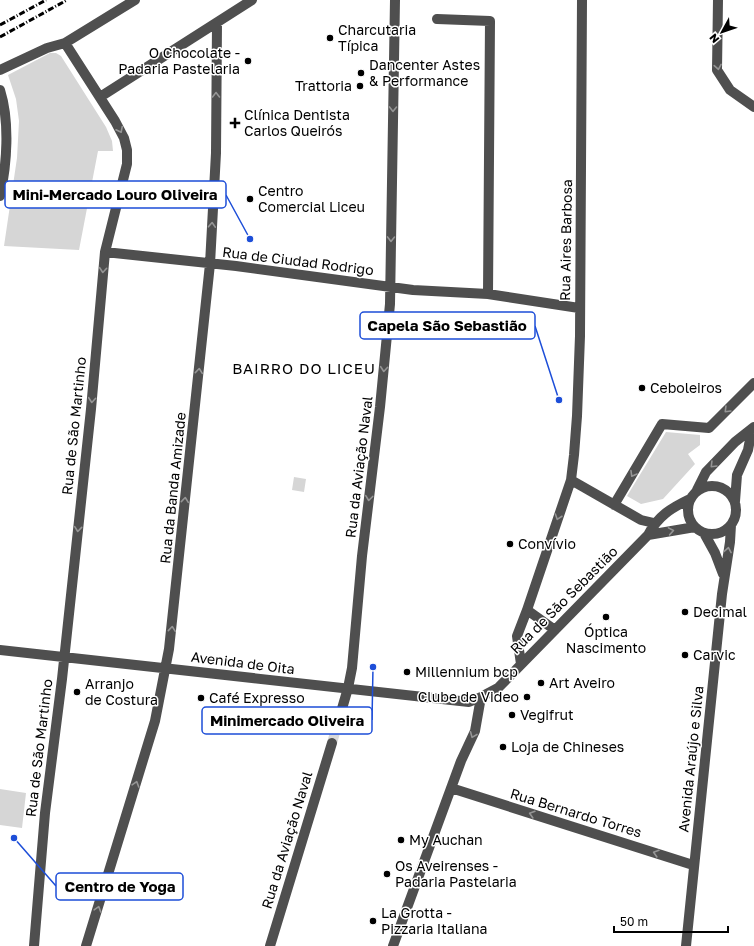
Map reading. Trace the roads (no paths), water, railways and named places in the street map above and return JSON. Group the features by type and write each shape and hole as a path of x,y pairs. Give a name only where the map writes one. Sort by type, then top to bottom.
{"street":[{"path":"0,70 47,48 65,43 135,0"},
{"path":"100,97 252,0"},
{"name":"Rua da Aviação Naval","path":"339,720 348,688 380,407 391,287 395,0"},
{"name":"Rua Aires Barbosa","path":"520,664 517,636 571,480 577,416 580,336 582,0"},
{"path":"718,0 717,70 730,90 754,107"},
{"path":"437,19 490,21 488,294"},
{"name":"Rua da Banda Amizade","path":"86,946 155,721 166,668 171,633 210,264 216,153 217,23"},
{"name":"Rua de São Martinho","path":"34,946 45,814 91,409 105,252 127,164 127,150 121,132 65,43"},
{"path":"0,90 7,137 0,196"},
{"name":"Rua de Ciudad Rodrigo","path":"105,252 413,290 488,294 579,308"},
{"path":"614,506 662,424 709,428 754,383"},
{"path":"697,490 711,485 725,489 731,494 736,513 731,525 725,530 719,533 711,534 700,530 690,521 688,506 690,498 697,490 706,472 735,442 753,428"},
{"path":"734,501 737,475 748,450 753,428"},
{"path":"571,480 614,506 641,520 654,523"},
{"name":"Rua de São Sebastião","path":"481,697 498,688 648,535 654,523 674,506 690,498"},
{"name":"Avenida Araújo e Silva","path":"686,946 693,865 724,576 730,542 731,525"},
{"path":"648,535 700,530"},
{"name":"Avenida Araújo e Silva","path":"700,530 715,553 724,576"},
{"path":"527,610 555,630"},
{"name":"Avenida de Oita","path":"0,650 469,702 481,697"},
{"path":"393,946 461,761 475,731 481,697"},
{"name":"Rua da Aviação Naval","path":"270,946 332,743"},
{"name":"Rua Bernardo Torres","path":"451,788 693,865"}],"tunnel":[{"path":"332,743 339,719"}],"railway":[{"path":"0,25 46,0"},
{"path":"0,37 67,0"}],"place":[{"name":"Charcutaria Típica","path":"330,38"},
{"name":"O Chocolate - Padaria Pastelaria","path":"248,61"},
{"name":"Dancenter Astes & Performance","path":"361,73"},
{"name":"Trattoria","path":"360,86"},
{"name":"Clínica Dentista Carlos Queirós","path":"235,123"},
{"name":"Centro Comercial Liceu","path":"250,199"},
{"name":"Mini-Mercado Louro Oliveira","path":"250,239"},
{"name":"Ceboleiros","path":"642,388"},
{"name":"Capela São Sebastião","path":"559,400"},
{"name":"Convívio","path":"510,544"},
{"name":"Decimal","path":"685,612"},
{"name":"Óptica Nascimento","path":"606,617"},
{"name":"Carvic","path":"685,655"},
{"name":"Minimercado Oliveira","path":"373,667"},
{"name":"Millennium bcp","path":"407,672"},
{"name":"Art Aveiro","path":"541,683"},
{"name":"Arranjo de Costura","path":"77,692"},
{"name":"Clube de Video","path":"527,697"},
{"name":"Café Expresso","path":"201,698"},
{"name":"Vegifrut","path":"512,715"},
{"name":"Loja de Chineses","path":"503,747"},
{"name":"Centro de Yoga","path":"14,838"},
{"name":"My Auchan","path":"401,840"},
{"name":"Os Aveirenses - Padaria Pastelaria","path":"387,874"},
{"name":"La Grotta - Pizzaria Italiana","path":"373,921"}],"district":[{"name":"BAIRRO DO LICEU","path":"304,369"}]}
